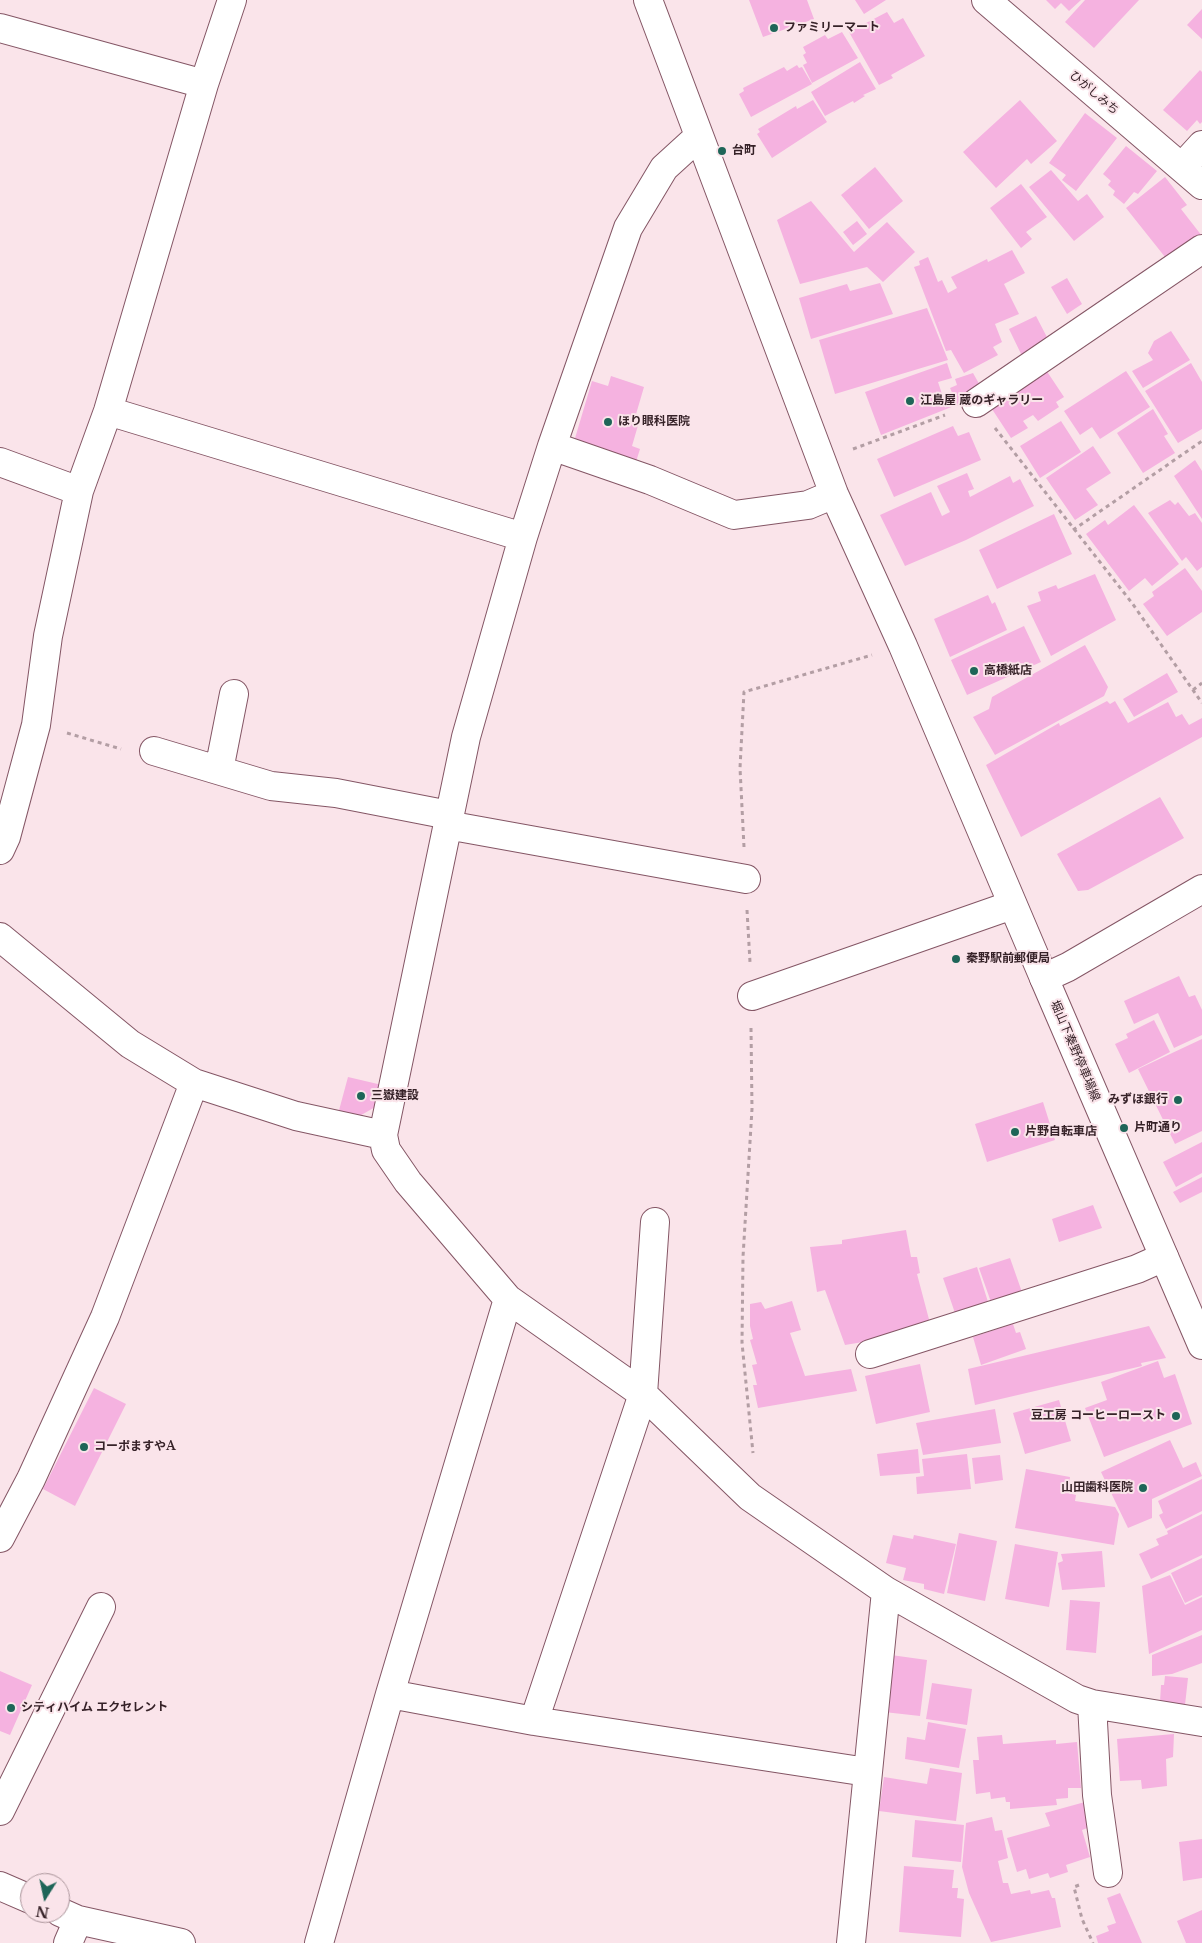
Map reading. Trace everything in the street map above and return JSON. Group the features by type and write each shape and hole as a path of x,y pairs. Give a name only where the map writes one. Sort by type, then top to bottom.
{"street":[{"path":"0,850 6,837 36,725 48,636 79,492 108,411 204,84 232,0"},
{"name":"堀山下秦野停車場線","path":"648,0 834,494 903,646 1012,905 1202,1345"},
{"name":"ひがしみち","path":"986,0 1202,185"},
{"path":"0,28 204,84"},
{"path":"698,137 664,168 628,228 552,446 466,737 383,1135 386,1150 408,1182 508,1299 643,1394 750,1497 886,1591 1077,1698 1092,1704 1202,1722"},
{"path":"1182,167 1202,145"},
{"path":"976,403 1202,249"},
{"path":"108,411 524,537"},
{"path":"552,446 650,480 734,516 808,505 834,494"},
{"path":"0,462 79,492"},
{"path":"219,770 234,694"},
{"path":"154,751 271,786 336,793 448,820 746,879"},
{"path":"1044,978 1068,967 1202,889"},
{"path":"752,996 1012,905"},
{"path":"0,938 130,1044 194,1083 296,1116 383,1135"},
{"path":"0,1538 31,1479 105,1317 194,1083"},
{"path":"534,1721 643,1394 655,1222"},
{"path":"870,1354 1137,1269 1164,1257"},
{"path":"319,1943 390,1694 508,1299"},
{"path":"851,1943 886,1591"},
{"path":"0,1811 101,1607"},
{"path":"390,1694 534,1721 868,1772"},
{"path":"1092,1704 1097,1795 1108,1873"},
{"path":"0,1886 20,1895"},
{"path":"69,1925 181,1943"}],"path":[{"path":"849,451 976,403 1132,604 1202,703"},
{"path":"1073,530 1202,441"},
{"path":"750,1497 756,1487 742,1343 743,1257 752,1109 752,996 740,768 744,692 872,655"},
{"path":"1193,690 1202,683"},
{"path":"36,725 115,747"},
{"path":"1092,1943 1082,1919 1074,1887 1108,1873"}],"building":[{"name":"ファミリーマート","path":"749,0 807,0 814,19 763,37"},
{"path":"855,0 886,0 864,14"},
{"path":"1046,0 1081,0 1069,11 1061,3 1055,9"},
{"path":"1085,0 1139,0 1094,48 1065,22"},
{"path":"1202,9 1202,39 1187,25"},
{"path":"887,12 894,23 903,18 925,56 891,75 893,78 879,85 849,32"},
{"path":"842,32 858,58 812,83 803,65 807,63 803,55 806,53 803,47 825,35 828,39"},
{"path":"860,62 876,89 863,95 865,96 854,103 853,101 825,116 811,92"},
{"path":"797,65 799,68 802,67 812,84 751,117 739,94 744,91 743,88 784,67 787,71"},
{"path":"1200,70 1202,72 1202,122 1200,124 1197,120 1187,131 1163,110"},
{"path":"813,100 827,122 772,158 757,134 760,132 758,129 796,106 797,109"},
{"path":"1020,100 1057,141 1031,164 1027,159 996,188 963,152"},
{"path":"1085,113 1117,138 1076,191 1062,180 1066,175 1049,163"},
{"path":"1126,146 1157,171 1138,194 1134,192 1124,204 1113,195 1115,191 1108,185 1111,181 1103,174"},
{"path":"875,167 903,201 869,229 841,195"},
{"path":"1051,170 1078,201 1087,194 1104,217 1074,241 1029,187"},
{"path":"1165,177 1187,205 1181,209 1202,236 1169,262 1126,208"},
{"path":"1021,184 1047,217 1026,232 1032,239 1021,248 990,208"},
{"path":"811,201 854,252 887,222 915,252 883,282 867,267 800,284 777,220"},
{"path":"857,221 867,234 853,245 843,232"},
{"path":"1012,250 1025,273 1004,284 1019,314 995,324 1002,342 993,347 998,355 964,373 951,350 946,351 914,267 920,265 919,261 928,257 938,282 942,280 948,293 957,288 951,277 987,259 988,262"},
{"path":"1067,278 1082,304 1067,314 1051,287"},
{"path":"880,283 893,314 811,339 799,298 847,284 850,291"},
{"path":"927,308 948,360 835,394 819,340"},
{"path":"1036,316 1050,343 1023,358 1009,329"},
{"path":"1171,331 1190,360 1143,388 1132,371 1153,360 1148,353 1154,341"},
{"name":"江島屋 蔵のギャラリー","path":"947,363 952,378 938,382 943,397 950,395 954,406 881,435 865,392"},
{"path":"1191,363 1202,382 1202,429 1178,443 1145,391"},
{"path":"1046,370 1064,397 1056,402 1059,407 1038,421 1033,415 1023,421 1028,428 1011,438 990,406"},
{"path":"1126,371 1150,407 1100,439 1092,427 1080,435 1064,411"},
{"path":"973,373 982,389 958,406 950,388 957,385 955,379"},
{"name":"ほり眼科医院","path":"611,376 644,387 634,421 639,422 632,446 640,449 634,468 573,445 592,381 608,386"},
{"path":"1153,409 1168,434 1164,436 1175,453 1143,473 1117,433"},
{"path":"1061,421 1081,452 1040,478 1020,446"},
{"path":"953,426 958,436 969,432 981,460 894,497 877,459"},
{"path":"1093,446 1111,473 1086,489 1098,505 1075,520 1046,478"},
{"path":"1195,460 1202,471 1202,519 1174,476"},
{"path":"967,473 974,489 968,491 970,497 1010,476 1013,483 1020,479 1034,506 966,540 905,566 880,515 931,492 942,516 950,512 937,486"},
{"path":"1170,500 1175,505 1178,502 1189,516 1195,513 1202,523 1202,567 1197,571 1186,557 1182,561 1148,513"},
{"path":"1134,505 1179,564 1152,586 1145,578 1129,591 1086,534 1105,520 1108,525"},
{"path":"1054,514 1072,554 997,589 979,550"},
{"path":"1185,568 1202,591 1202,612 1167,636 1143,604 1154,596 1152,592"},
{"path":"1095,574 1116,620 1051,656 1027,606 1041,601 1038,592 1056,585 1058,589"},
{"path":"988,595 992,604 995,602 1007,630 950,657 934,619"},
{"path":"1024,626 1041,662 967,695 951,660"},
{"path":"1085,645 1108,687 1104,696 995,755 973,717 989,709 992,697"},
{"path":"1167,673 1178,692 1134,717 1123,699"},
{"path":"1107,701 1110,704 1115,701 1128,723 1168,702 1176,717 1182,714 1189,725 1202,718 1202,737 1021,837 986,765 1059,723 1060,726"},
{"path":"1160,797 1184,838 1088,890 1078,891 1057,854"},
{"path":"1179,976 1189,997 1195,995 1202,1010 1202,1035 1174,1048 1158,1013 1134,1024 1124,1001"},
{"path":"1154,1020 1170,1052 1129,1073 1115,1044 1128,1038 1126,1034"},
{"name":"みずほ銀行","path":"1202,1039 1202,1131 1175,1144 1138,1069"},
{"name":"三嶽建設","path":"348,1077 382,1085 377,1106 356,1118 338,1114"},
{"name":"片野自転車店","path":"1043,1102 1055,1140 987,1162 975,1124"},
{"path":"1202,1142 1202,1173 1176,1187 1163,1162"},
{"path":"1202,1177 1202,1192 1180,1203 1173,1192"},
{"path":"1093,1205 1102,1228 1059,1242 1052,1219"},
{"path":"906,1230 911,1257 917,1257 920,1273 917,1274 931,1327 864,1345 863,1342 845,1345 825,1290 817,1292 810,1247 842,1244 842,1240"},
{"path":"1010,1258 1023,1295 992,1305 979,1268"},
{"path":"977,1267 989,1305 956,1316 943,1278"},
{"path":"792,1301 801,1330 790,1333 805,1376 851,1369 857,1391 758,1408 753,1385 757,1385 752,1365 757,1364 750,1340 753,1339 750,1326 750,1304 761,1302 765,1309"},
{"path":"1013,1324 1016,1333 1020,1332 1026,1349 981,1365 973,1337"},
{"path":"1149,1326 1166,1358 1141,1363 1142,1366 975,1405 968,1369"},
{"path":"1158,1361 1164,1378 1175,1374 1192,1424 1104,1457 1085,1408 1107,1400 1101,1382"},
{"path":"920,1364 930,1412 876,1424 865,1376"},
{"name":"コーポますやA","path":"94,1388 126,1404 75,1506 43,1489"},
{"path":"1059,1400 1071,1441 1025,1454 1013,1413"},
{"path":"995,1409 1001,1443 923,1455 916,1423"},
{"name":"山田歯科医院","path":"1170,1440 1183,1468 1196,1462 1202,1476 1152,1499 1152,1518 1128,1528 1101,1472"},
{"path":"918,1449 920,1473 880,1476 877,1454"},
{"path":"967,1454 971,1489 917,1494 916,1477 924,1476 922,1459"},
{"path":"1000,1455 1003,1480 975,1484 972,1458"},
{"path":"1026,1469 1070,1477 1068,1493 1076,1495 1075,1501 1115,1507 1119,1514 1114,1545 1015,1528"},
{"path":"1202,1479 1202,1511 1166,1529 1159,1515 1163,1513 1158,1501"},
{"path":"1202,1514 1202,1555 1151,1579 1139,1554 1159,1545 1156,1539 1168,1534 1167,1531"},
{"path":"959,1533 997,1541 985,1601 947,1593"},
{"path":"893,1535 913,1539 914,1535 956,1544 944,1594 924,1589 924,1584 903,1580 906,1568 886,1563"},
{"path":"1015,1544 1058,1552 1049,1607 1005,1599"},
{"path":"1102,1551 1105,1587 1062,1590 1058,1563 1063,1561 1061,1554"},
{"path":"1202,1558 1202,1595 1185,1603 1171,1573"},
{"path":"1170,1575 1185,1605 1202,1597 1202,1630 1149,1654 1142,1586"},
{"path":"1070,1600 1100,1602 1096,1653 1066,1650"},
{"path":"1202,1635 1202,1663 1172,1674 1152,1676 1152,1655"},
{"path":"891,1655 927,1660 920,1716 884,1712"},
{"name":"シティハイム エクセレント","path":"0,1671 32,1685 10,1735 0,1731"},
{"path":"1165,1676 1188,1678 1185,1705 1160,1702 1161,1685 1164,1685"},
{"path":"932,1683 972,1689 967,1725 926,1719"},
{"path":"928,1722 966,1729 959,1768 905,1759 907,1737 925,1740"},
{"path":"1174,1734 1173,1757 1166,1759 1167,1786 1142,1789 1141,1780 1120,1781 1117,1739"},
{"path":"1002,1735 1003,1744 1056,1740 1056,1744 1077,1742 1081,1788 1068,1788 1068,1798 1056,1799 1057,1805 1010,1809 1010,1802 1006,1802 1005,1797 991,1799 990,1792 976,1794 973,1760 979,1760 977,1737"},
{"path":"930,1768 962,1773 956,1821 879,1811 884,1777 927,1784"},
{"path":"1085,1802 1093,1826 1082,1830 1090,1857 1066,1865 1068,1872 1050,1878 1048,1873 1029,1879 1026,1869 1017,1872 1007,1838 1050,1826 1045,1813"},
{"path":"992,1817 995,1831 1002,1830 1008,1858 998,1861 1003,1883 1008,1883 1011,1894 1030,1890 1031,1894 1049,1890 1052,1898 1055,1898 1061,1927 991,1942 969,1893 962,1867 966,1823"},
{"path":"915,1820 964,1825 961,1862 912,1857"},
{"path":"1202,1839 1202,1878 1183,1881 1179,1842"},
{"path":"904,1866 954,1870 952,1888 958,1888 957,1898 964,1899 961,1937 899,1932"},
{"path":"1120,1893 1142,1943 1098,1943 1096,1936 1109,1931 1107,1926 1116,1923 1107,1898"},
{"path":"1202,1910 1202,1943 1186,1943 1177,1921"}],"place":[{"name":"ファミリーマート","path":"774,28"},
{"name":"台町","path":"722,151"},
{"name":"江島屋 蔵のギャラリー","path":"910,401"},
{"name":"ほり眼科医院","path":"608,422"},
{"name":"高橋紙店","path":"974,671"},
{"name":"秦野駅前郵便局","path":"956,959"},
{"name":"三嶽建設","path":"361,1096"},
{"name":"みずほ銀行","path":"1178,1100"},
{"name":"片町通り","path":"1124,1128"},
{"name":"片野自転車店","path":"1015,1132"},
{"name":"豆工房 コーヒーロースト","path":"1176,1416"},
{"name":"コーポますやA","path":"84,1447"},
{"name":"山田歯科医院","path":"1143,1488"},
{"name":"シティハイム エクセレント","path":"11,1708"}]}
